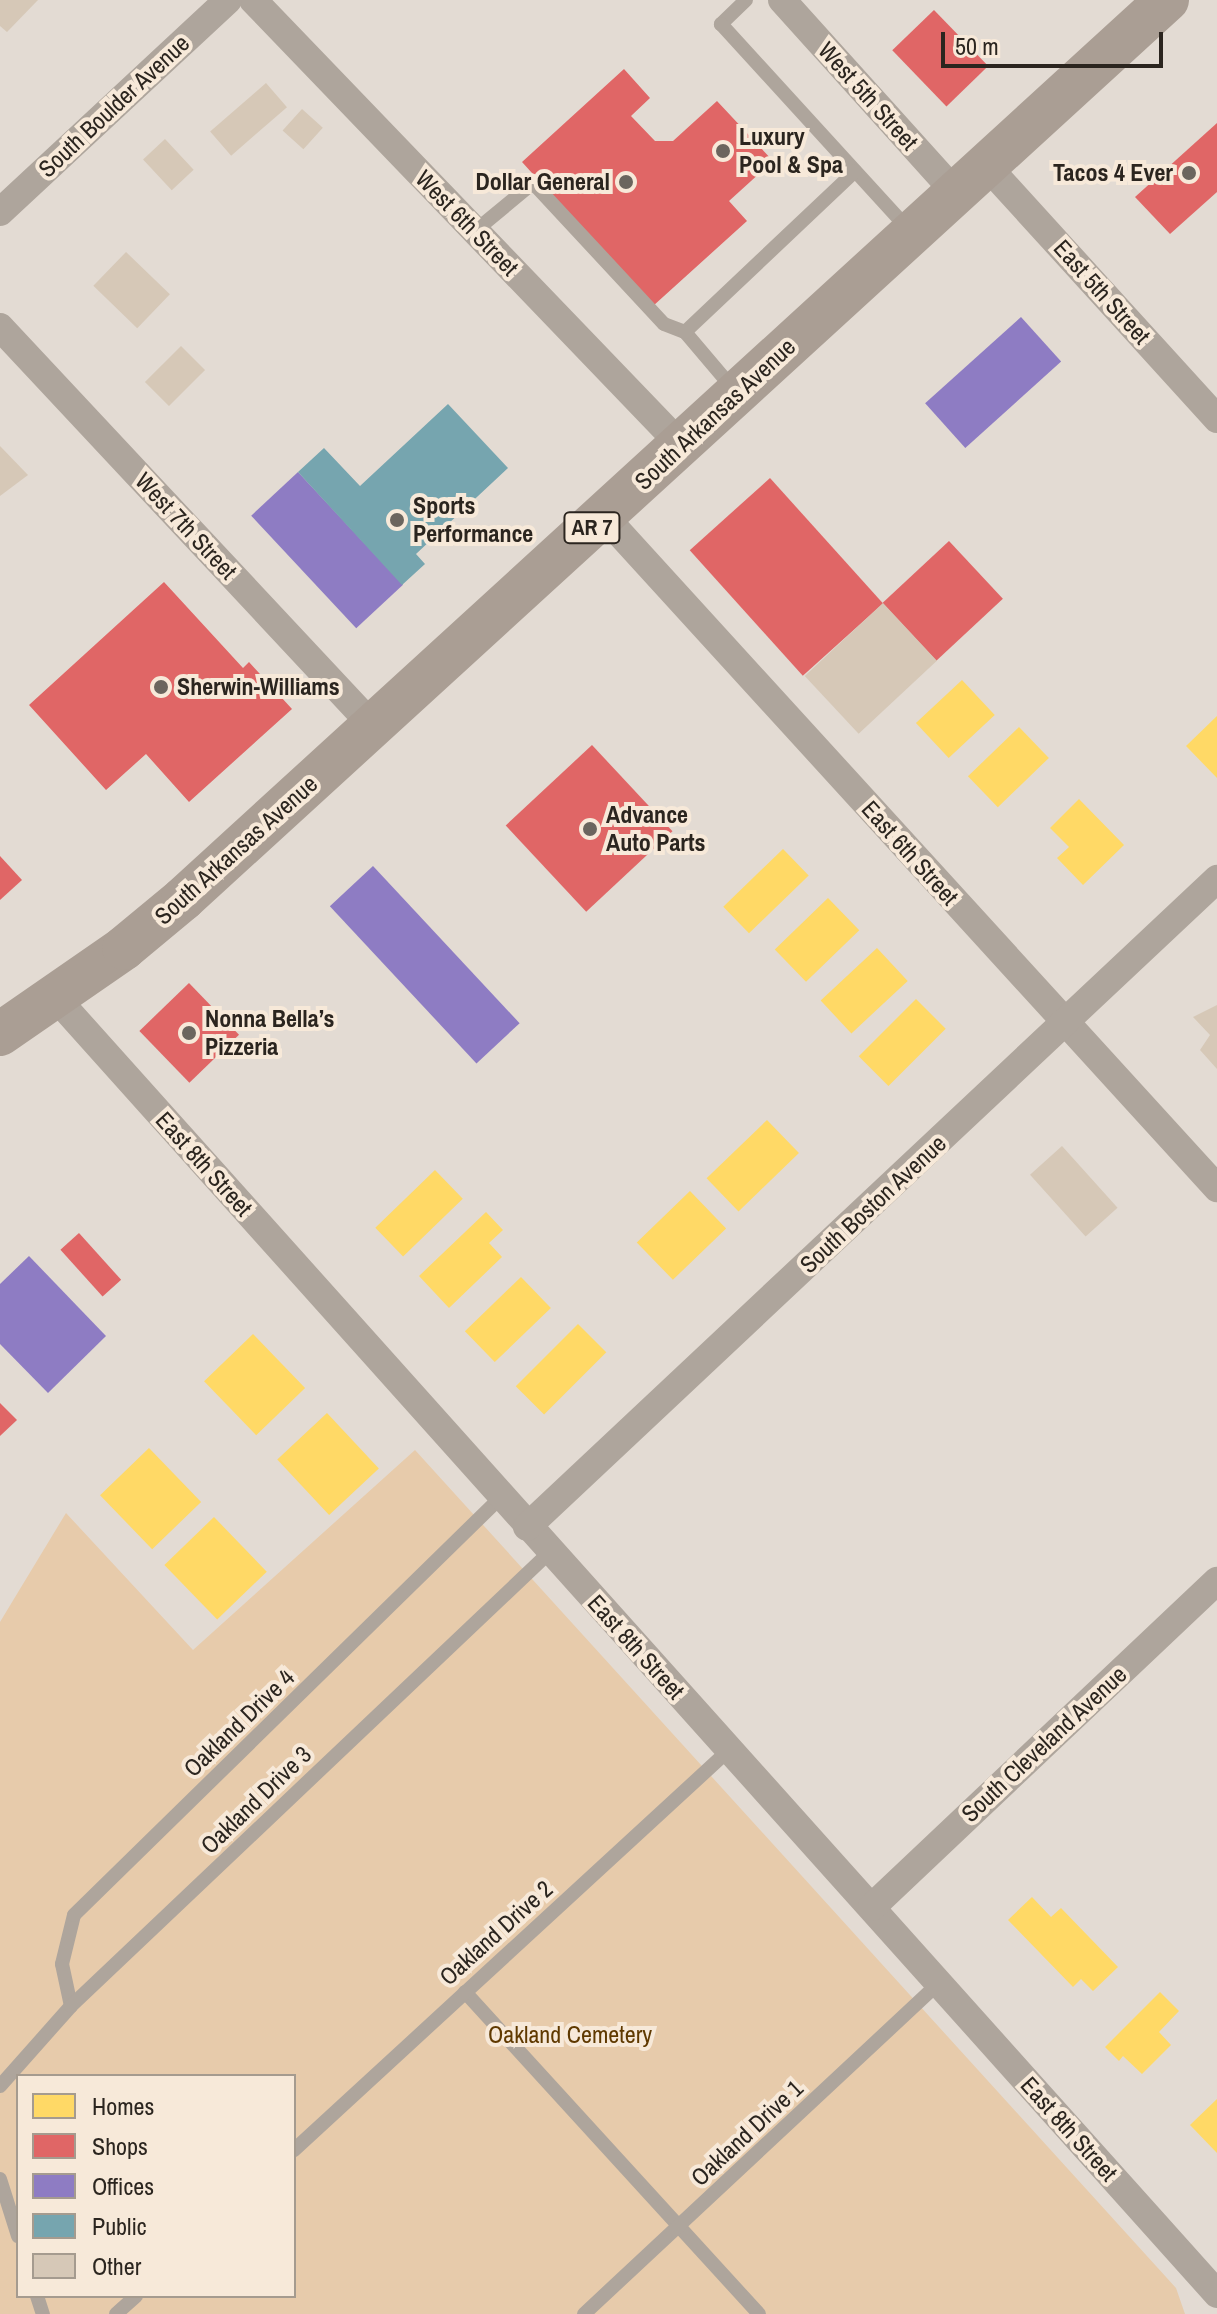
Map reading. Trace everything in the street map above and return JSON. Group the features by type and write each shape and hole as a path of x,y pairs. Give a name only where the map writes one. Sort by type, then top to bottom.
{"highway":[{"name":"South Arkansas Avenue","path":"0,1034 56,998 183,899 1167,0"}],"street":[{"name":"South Boulder Avenue","path":"0,212 228,0"},
{"name":"West 6th Street","path":"253,0 681,445"},
{"name":"West 5th Street","path":"782,0 971,179"},
{"name":"East 5th Street","path":"971,179 1217,419"},
{"name":"West 7th Street","path":"2,334 373,726"},
{"name":"East 6th Street","path":"604,516 1217,1188"},
{"name":"South Boston Avenue","path":"527,1527 1217,879"},
{"name":"East 8th Street","path":"56,998 1217,2294"},
{"name":"South Cleveland Avenue","path":"872,1907 1217,1581"}],"lane":[{"path":"746,0 721,24 911,233"},
{"path":"685,332 855,171"},
{"path":"475,231 533,183 664,324 685,332 737,394"},
{"name":"Oakland Drive 4","path":"71,2006 62,1964 74,1915 501,1497"},
{"name":"Oakland Drive 3","path":"0,2086 71,2006 550,1552"},
{"name":"Oakland Drive 2","path":"296,2148 729,1750"},
{"name":"Oakland Drive 1","path":"584,2314 939,1983"},
{"path":"465,1992 759,2314"},
{"path":"0,2179 16,2230"},
{"path":"116,2314 134,2298"}],"green space":[{"name":"Oakland Cemetery","path":"415,1450 1176,2288 1185,2314 0,2314 0,1622 66,1513 193,1650"}],"building: Homes":[{"path":"962,680 995,715 949,758 916,723"},
{"path":"1217,716 1217,778 1186,746"},
{"path":"1019,727 1049,758 998,807 968,776"},
{"path":"1079,799 1124,845 1083,885 1057,858 1069,847 1050,828"},
{"path":"783,849 809,876 749,933 723,907"},
{"path":"828,898 859,930 806,982 775,949"},
{"path":"877,948 908,981 851,1033 821,1001"},
{"path":"916,999 946,1029 888,1086 859,1056"},
{"path":"767,1120 799,1153 739,1211 707,1178"},
{"path":"435,1170 463,1199 403,1256 375,1228"},
{"path":"690,1191 726,1228 673,1280 637,1242"},
{"path":"486,1212 503,1230 489,1243 502,1257 449,1308 419,1276"},
{"path":"521,1277 551,1308 495,1362 465,1331"},
{"path":"578,1324 606,1352 544,1415 516,1386"},
{"path":"253,1334 305,1388 256,1435 204,1381"},
{"path":"327,1413 379,1469 329,1515 277,1459"},
{"path":"149,1448 201,1502 152,1549 100,1495"},
{"path":"214,1517 267,1572 217,1620 164,1565"},
{"path":"1032,1897 1051,1917 1061,1908 1118,1967 1093,1991 1081,1979 1073,1987 1008,1920"},
{"path":"1160,1992 1179,2011 1159,2032 1171,2045 1142,2074 1123,2056 1119,2061 1105,2047"},
{"path":"1217,2099 1217,2153 1190,2125"}],"building: Shops":[{"path":"934,10 988,66 946,106 892,50"},
{"name":"Dollar General","path":"624,69 650,98 631,116 655,141 673,141 717,101 773,161 729,201 747,221 653,306 522,162"},
{"name":"Tacos 4 Ever","path":"1217,123 1217,192 1170,234 1135,197"},
{"path":"770,478 883,604 803,676 690,550"},
{"path":"949,541 1003,599 936,661 882,603"},
{"name":"Sherwin-Williams","path":"164,582 243,668 249,662 292,709 189,802 146,754 106,790 29,705"},
{"name":"Advance Auto Parts","path":"592,745 672,831 586,912 506,825"},
{"path":"0,856 22,880 0,900"},
{"name":"Nonna Bella’s Pizzeria","path":"189,983 239,1035 189,1083 139,1031"},
{"path":"79,1233 121,1280 103,1297 60,1250"},
{"path":"0,1403 17,1420 0,1436"}],"building: Offices":[{"path":"1021,317 1061,362 965,448 925,403"},
{"path":"298,472 403,585 356,628 251,516"},
{"path":"373,866 520,1023 476,1063 330,906"},
{"path":"29,1256 106,1336 48,1393 0,1344 0,1284"}],"building: Public":[{"name":"Sports Performance","path":"448,404 508,468 416,554 425,564 402,585 298,472 324,448 360,486"}],"building: Other":[{"path":"0,0 38,0 7,32 0,26"},
{"path":"266,83 287,107 231,156 210,132"},
{"path":"302,109 323,128 303,149 283,131"},
{"path":"165,139 194,170 172,190 143,159"},
{"path":"126,252 170,294 137,328 93,286"},
{"path":"181,346 205,370 169,406 145,382"},
{"path":"0,446 28,475 0,496"},
{"path":"883,603 937,661 859,734 805,676"},
{"path":"1217,1005 1217,1069 1200,1050 1210,1035 1193,1017"},
{"path":"1062,1146 1118,1208 1086,1236 1030,1175"}],"place":[{"name":"Luxury Pool & Spa","path":"723,151"},
{"name":"Tacos 4 Ever","path":"1189,173"},
{"name":"Dollar General","path":"626,182"},
{"name":"Sports Performance","path":"397,520"},
{"name":"Sherwin-Williams","path":"161,687"},
{"name":"Advance Auto Parts","path":"590,829"},
{"name":"Nonna Bella’s Pizzeria","path":"189,1033"}]}
